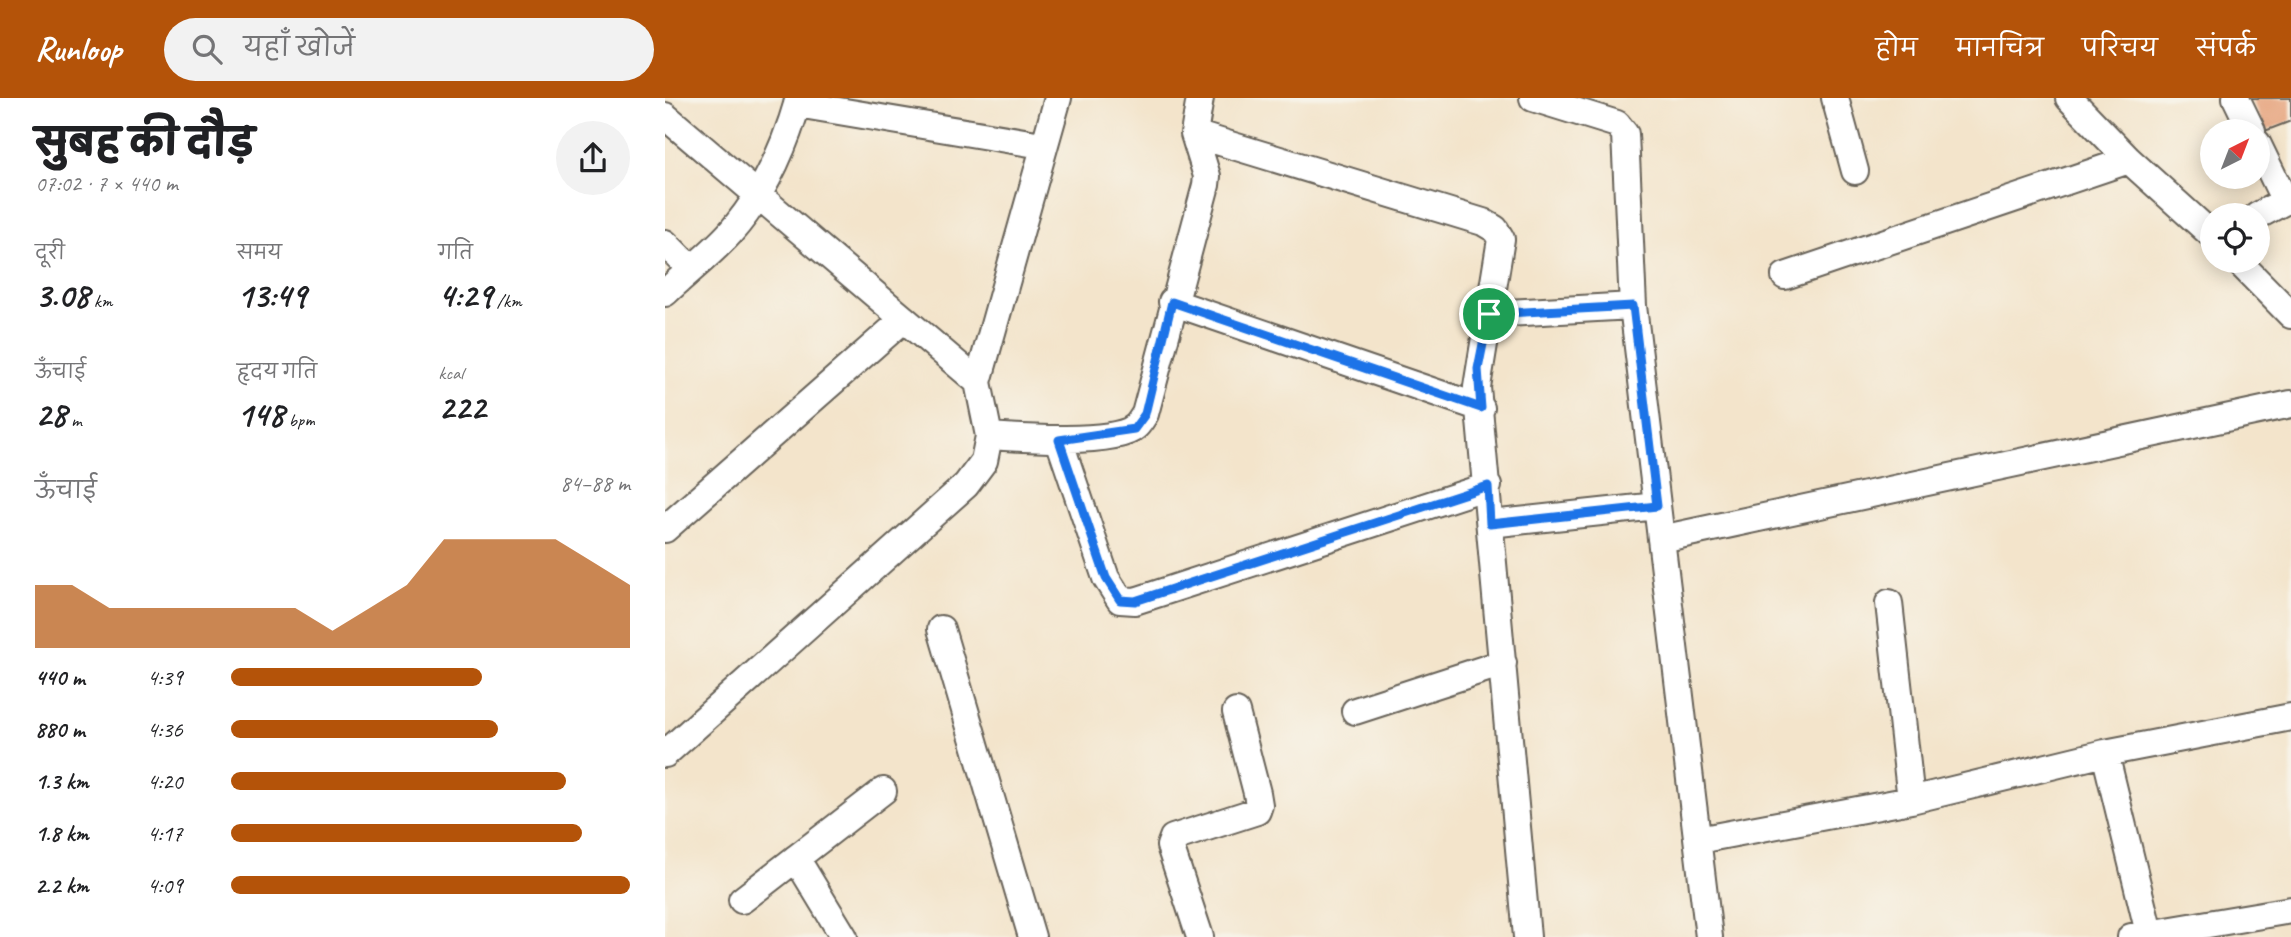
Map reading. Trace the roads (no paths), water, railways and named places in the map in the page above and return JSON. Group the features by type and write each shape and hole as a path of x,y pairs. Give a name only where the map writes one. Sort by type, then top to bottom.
{"street":[{"path":"665,754 966,485 984,461 989,436 978,382 1042,145 1058,98"},
{"path":"989,436 1059,440 1134,429 1145,414 1172,302 1206,185 1207,176 1194,134 1200,98"},
{"path":"1533,98 1617,124 1625,134 1633,306 1709,937"},
{"path":"1835,98 1855,171"},
{"path":"2069,98 2129,160 2200,224"},
{"path":"2236,98 2246,119"},
{"path":"665,293 730,233 760,194 788,133 798,101 1042,145"},
{"path":"665,116 978,382"},
{"path":"1194,134 1483,222 1495,229 1501,239 1501,252 1478,369 1527,937"},
{"path":"1785,276 2129,160"},
{"path":"2270,166 2288,199 2270,209"},
{"path":"665,243 691,269"},
{"path":"2250,273 2291,315"},
{"path":"1172,302 1481,408"},
{"path":"1489,314 1633,306"},
{"path":"665,529 904,319"},
{"path":"1661,539 2291,404"},
{"path":"1059,440 1106,578 1120,600 1135,601 1488,486"},
{"path":"1490,524 1657,506"},
{"path":"1889,603 1911,800"},
{"path":"941,629 1032,937"},
{"path":"1355,711 1503,663"},
{"path":"1200,937 1170,846 1173,838 1257,811 1257,793 1236,712"},
{"path":"1698,840 1911,800 2105,752 2291,717"},
{"path":"2105,752 2144,936 2291,910"},
{"path":"742,900 883,791"},
{"path":"796,858 844,937"}]}
